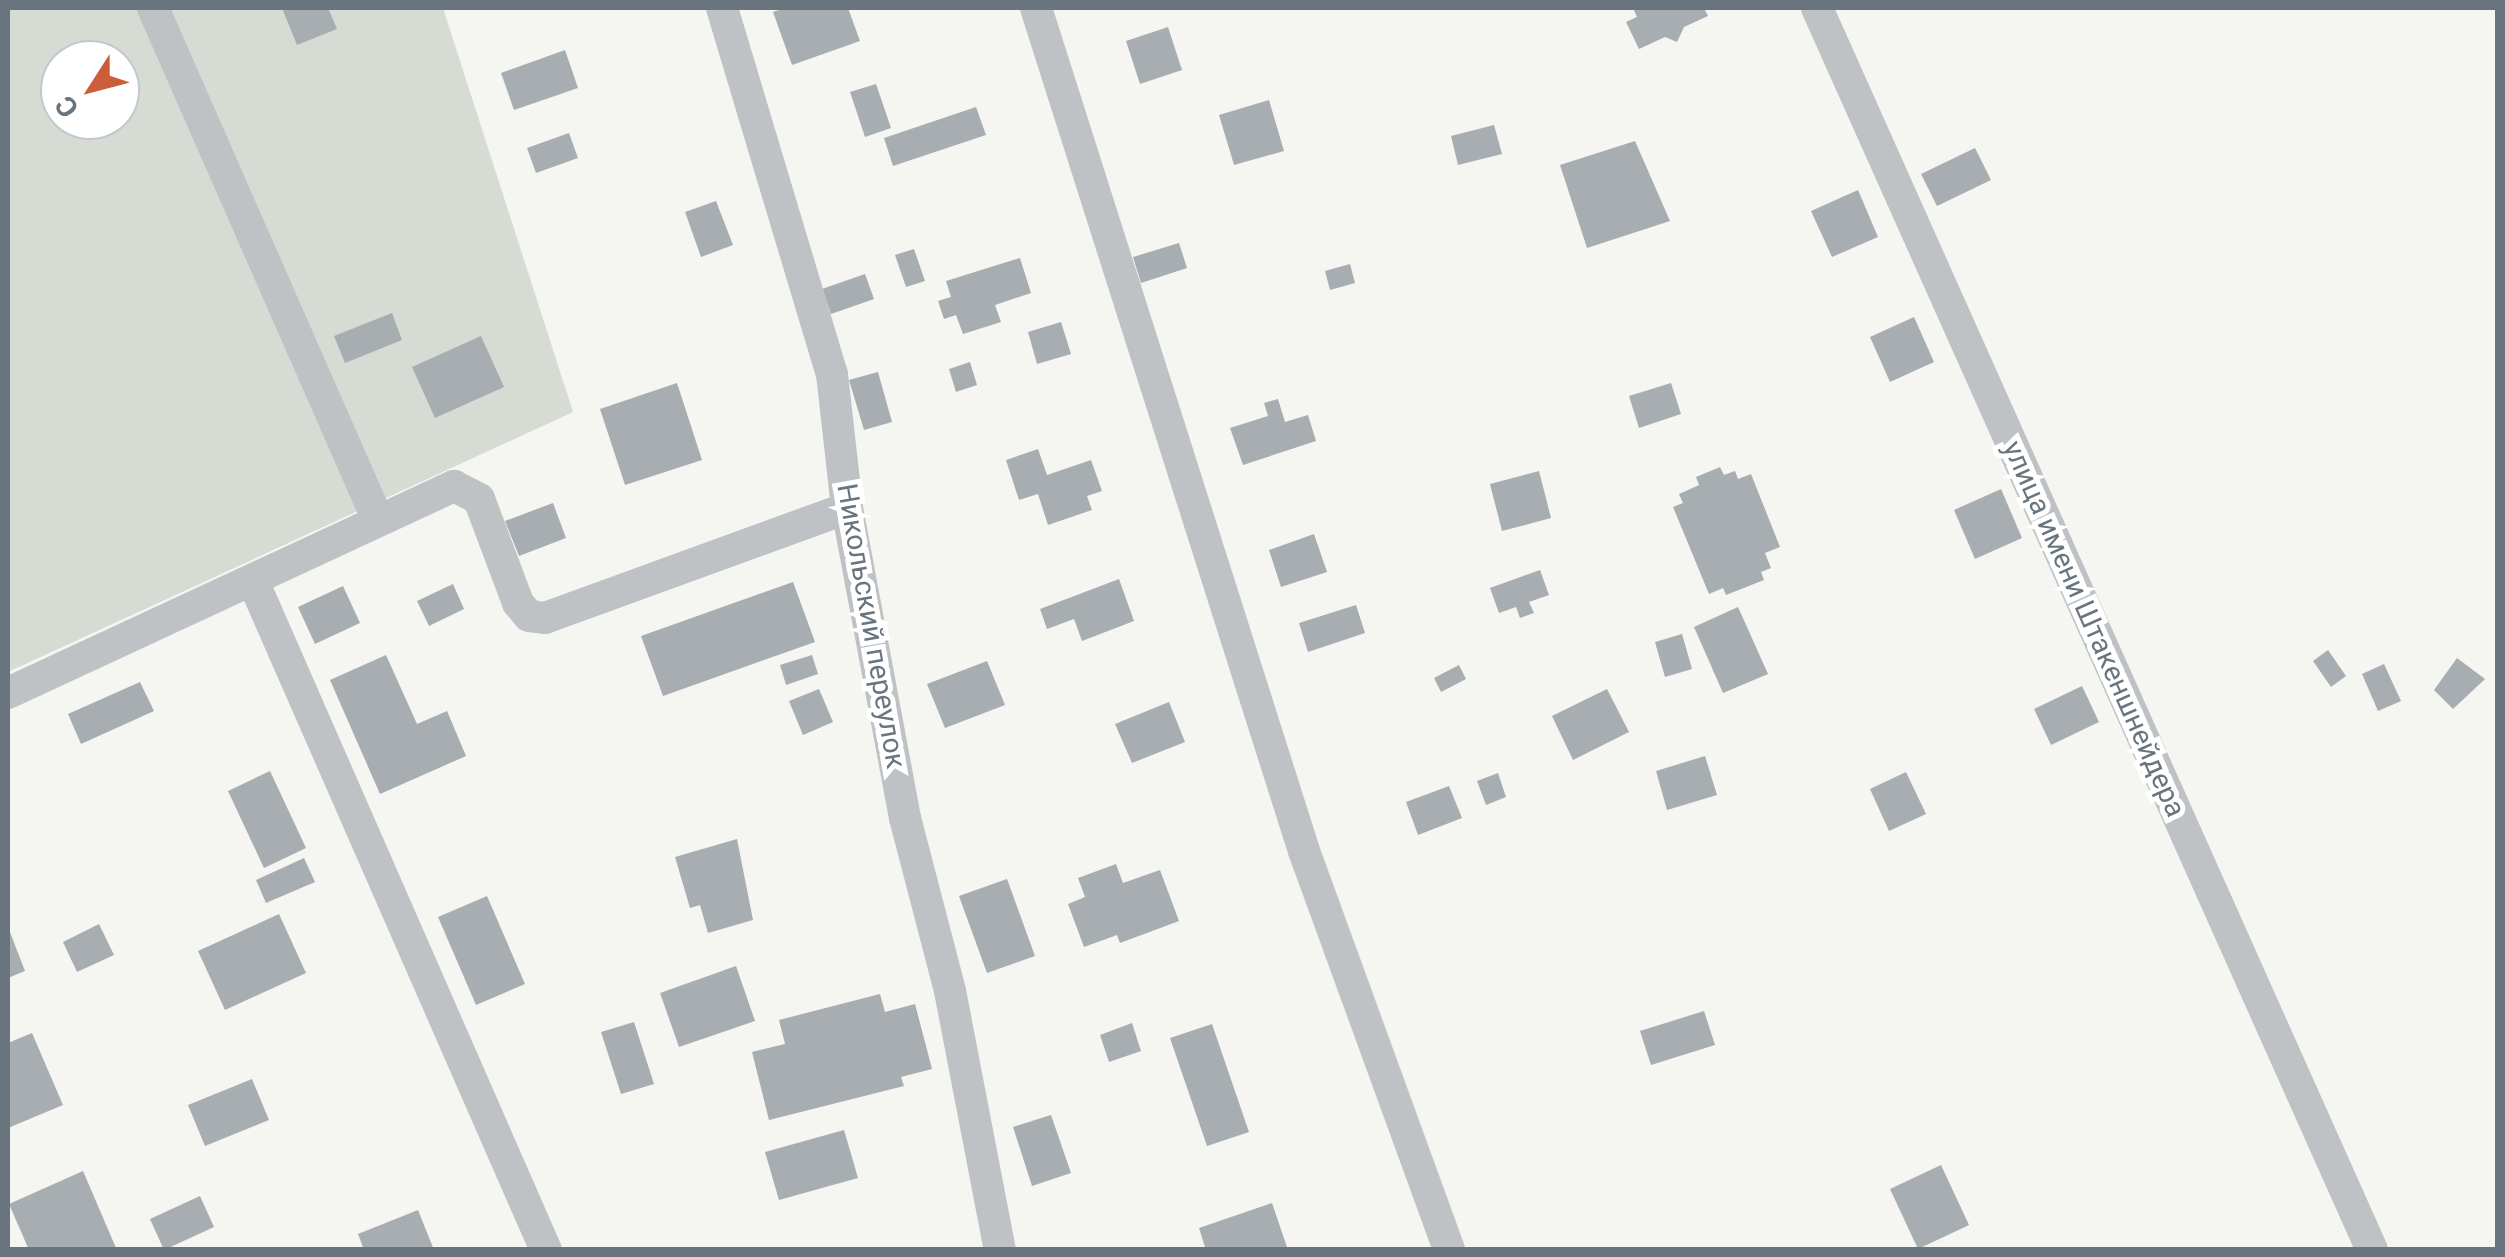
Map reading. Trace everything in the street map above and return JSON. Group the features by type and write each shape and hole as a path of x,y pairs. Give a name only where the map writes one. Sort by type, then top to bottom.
{"street":[{"path":"153,8 377,518"},
{"name":"Никольский переулок","path":"722,8 832,374 847,508 906,818 950,991 1000,1250"},
{"path":"1036,8 1304,852 1449,1250"},
{"name":"улица имени Штакеншнейдера","path":"1817,8 2372,1250"},
{"path":"8,693 253,581 377,518 454,486 479,499 518,603 529,616 545,618 847,508"},
{"path":"253,581 546,1250"}],"shaded area":[{"path":"8,8 443,8 573,412 8,672"}],"building":[{"path":"282,8 328,8 337,29 297,45"},
{"path":"785,8 848,8 860,41 792,65 773,12"},
{"path":"1633,8 1704,8 1708,16 1684,27 1677,42 1665,37 1639,49 1626,22 1637,17"},
{"path":"1168,27 1182,70 1140,84 1126,41"},
{"path":"565,50 578,88 514,110 501,73"},
{"path":"876,84 891,128 865,137 850,92"},
{"path":"1269,100 1284,151 1234,165 1219,115"},
{"path":"976,107 986,135 893,166 884,138"},
{"path":"1494,125 1502,154 1458,165 1451,136"},
{"path":"569,133 578,158 536,173 527,148"},
{"path":"1635,141 1670,221 1587,248 1560,165"},
{"path":"1975,148 1991,180 1937,206 1921,174"},
{"path":"1858,190 1878,237 1832,257 1811,211"},
{"path":"716,201 733,245 701,257 685,212"},
{"path":"1179,243 1187,268 1141,283 1133,257"},
{"path":"914,249 925,281 906,287 895,255"},
{"path":"1020,258 1031,293 995,305 1001,322 963,334 956,315 944,319 938,301 951,297 946,281"},
{"path":"1350,264 1355,283 1330,290 1325,271"},
{"path":"865,274 874,299 831,314 822,289"},
{"path":"392,313 402,340 345,363 334,336"},
{"path":"1914,317 1934,362 1890,382 1870,337"},
{"path":"1061,322 1071,354 1037,364 1028,332"},
{"path":"481,336 504,387 435,418 412,367"},
{"path":"970,362 977,385 956,392 949,369"},
{"path":"878,372 892,422 864,430 849,380"},
{"path":"677,383 702,460 625,485 600,409"},
{"path":"1671,383 1681,414 1639,428 1629,396"},
{"path":"1278,399 1285,422 1308,415 1316,441 1243,465 1230,428 1268,416 1264,403"},
{"path":"1038,449 1047,475 1091,460 1102,491 1087,496 1092,510 1048,525 1038,494 1019,500 1006,460"},
{"path":"1720,467 1724,475 1735,471 1738,479 1751,474 1780,547 1765,553 1771,568 1761,572 1764,580 1726,595 1723,588 1709,594 1673,507 1683,503 1679,494 1699,485 1696,477"},
{"path":"1539,471 1551,518 1502,531 1490,484"},
{"path":"2001,489 2022,538 1975,559 1954,510"},
{"path":"553,503 566,538 519,556 505,521"},
{"path":"1314,534 1327,572 1281,587 1269,550"},
{"path":"1540,570 1549,595 1529,602 1534,613 1520,618 1516,607 1499,613 1490,588"},
{"path":"1119,579 1134,621 1082,641 1074,619 1047,629 1040,609"},
{"path":"793,582 815,642 663,696 641,636"},
{"path":"453,584 464,609 429,626 417,601"},
{"path":"343,586 360,623 315,644 298,607"},
{"path":"1356,605 1365,633 1308,652 1299,623"},
{"path":"1738,607 1768,674 1723,693 1694,627"},
{"path":"1682,634 1692,669 1665,677 1655,642"},
{"path":"2328,650 2346,676 2331,687 2313,661"},
{"path":"386,655 417,724 447,711 466,756 380,794 330,680"},
{"path":"812,655 818,674 786,685 780,665"},
{"path":"2457,658 2485,679 2453,709 2434,690"},
{"path":"987,661 1005,705 945,728 927,684"},
{"path":"2384,664 2401,701 2378,711 2362,674"},
{"path":"1459,665 1466,679 1441,692 1434,678"},
{"path":"140,682 154,711 81,744 68,714"},
{"path":"2082,686 2099,722 2051,745 2034,709"},
{"path":"819,689 833,722 803,735 789,701"},
{"path":"1607,689 1629,732 1573,760 1552,716"},
{"path":"1169,702 1185,742 1132,763 1115,724"},
{"path":"1705,756 1717,795 1667,810 1656,771"},
{"path":"270,771 306,848 264,868 228,791"},
{"path":"1906,772 1926,814 1889,831 1870,789"},
{"path":"1498,773 1506,797 1486,805 1477,781"},
{"path":"1449,786 1462,818 1418,835 1406,802"},
{"path":"737,839 753,920 708,933 700,905 690,908 675,857"},
{"path":"304,858 315,882 266,903 256,880"},
{"path":"1116,864 1123,883 1160,870 1179,921 1120,943 1117,935 1084,947 1068,904 1085,897 1078,878"},
{"path":"1007,879 1035,956 987,973 959,896"},
{"path":"487,896 525,984 476,1005 438,917"},
{"path":"279,914 306,973 225,1010 198,951"},
{"path":"99,924 114,955 77,972 63,942"},
{"path":"8,927 25,971 8,978"},
{"path":"736,966 755,1021 679,1047 660,993"},
{"path":"880,994 885,1012 915,1004 932,1069 901,1077 904,1086 769,1120 752,1052 785,1044 779,1020"},
{"path":"1704,1011 1715,1045 1651,1065 1640,1031"},
{"path":"634,1022 654,1084 621,1094 601,1032"},
{"path":"1132,1023 1141,1051 1109,1062 1100,1035"},
{"path":"1212,1024 1249,1132 1207,1146 1170,1038"},
{"path":"32,1033 63,1105 8,1128 8,1043"},
{"path":"252,1079 269,1120 205,1146 188,1105"},
{"path":"1051,1115 1071,1173 1032,1186 1013,1127"},
{"path":"844,1130 858,1178 779,1200 765,1152"},
{"path":"1941,1165 1969,1225 1918,1249 1890,1189"},
{"path":"83,1171 116,1248 29,1250 9,1204"},
{"path":"200,1196 214,1227 164,1250 150,1219"},
{"path":"1272,1203 1288,1250 1206,1250 1199,1228"},
{"path":"418,1210 434,1250 364,1250 358,1234"}]}
